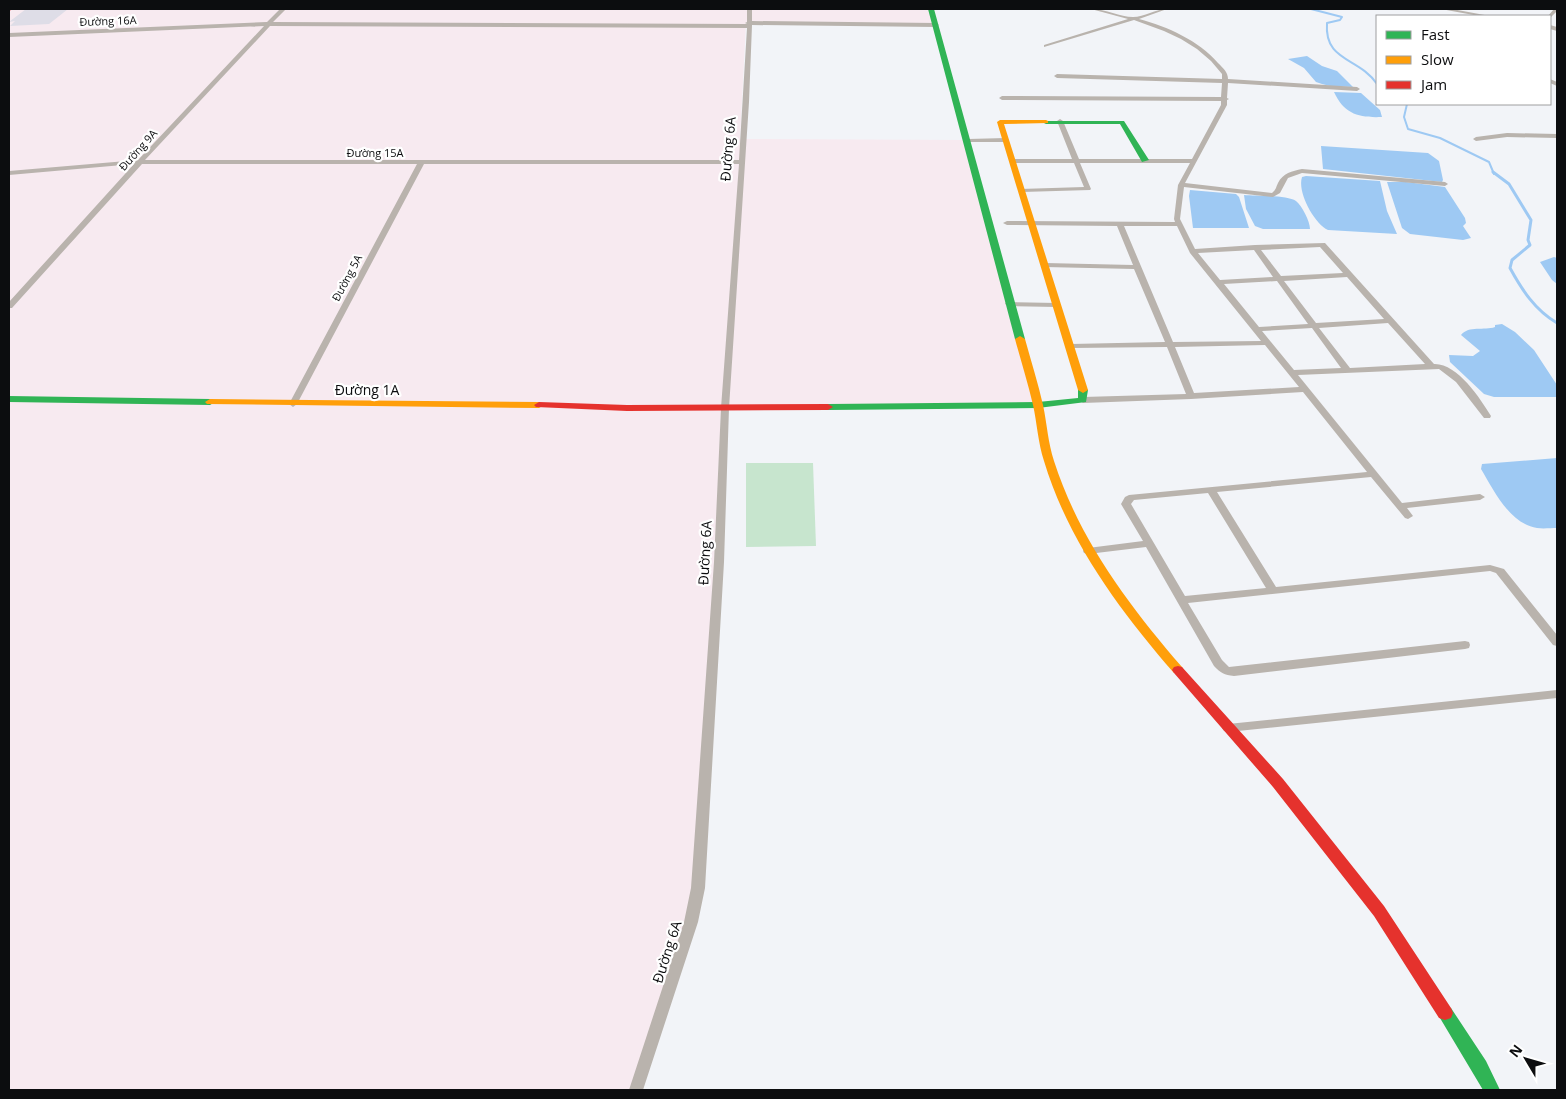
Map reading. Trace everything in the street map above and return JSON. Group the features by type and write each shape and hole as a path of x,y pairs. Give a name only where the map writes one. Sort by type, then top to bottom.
{"street":[{"name":"Đường 9A","path":"9,306 283,9"},
{"name":"Đường 6A","path":"636,1090 691,922 698,888 719,562 725,408 746,102 750,9"},
{"path":"931,9 968,141 1009,304 1038,405 1049,460 1088,551 1140,626 1278,783 1379,911 1480,1067 1492,1090"},
{"path":"1093,9 1132,19 1166,31 1194,44 1218,65 1225,74 1226,99 1224,106 1181,185 1178,224 1193,251 1408,516"},
{"path":"1046,46 1165,9"},
{"path":"1444,9 1479,15"},
{"name":"Đường 16A","path":"9,35 268,24 936,25"},
{"path":"1057,76 1225,81 1357,89"},
{"path":"1002,98 1226,99"},
{"path":"1022,190 1087,190 1060,121"},
{"path":"1145,160 1122,122 1000,122 1071,346 1084,392 1083,400 1305,389"},
{"path":"1476,139 1507,135 1557,136"},
{"path":"968,141 1006,140"},
{"path":"1012,161 1195,161"},
{"name":"Đường 15A","path":"9,173 140,162 741,162"},
{"name":"Đường 5A","path":"294,404 421,163"},
{"path":"1181,185 1273,195 1278,192 1281,180 1292,172 1302,171 1445,184"},
{"path":"1007,222 1178,224"},
{"path":"1120,223 1191,396"},
{"path":"1193,251 1322,245 1431,366"},
{"path":"1255,247 1347,370"},
{"path":"1045,265 1137,267"},
{"path":"1219,282 1350,275"},
{"path":"1009,304 1057,304"},
{"path":"1259,330 1390,321"},
{"path":"1071,346 1269,343"},
{"path":"1292,372 1440,366 1448,370 1487,416"},
{"name":"Đường 1A","path":"9,399 725,408 1038,405 1083,400"},
{"path":"1374,474 1210,489 1128,499 1126,504 1218,663 1226,671 1234,672 1465,645"},
{"path":"1210,489 1273,590"},
{"path":"1400,506 1480,497"},
{"path":"1088,551 1148,544"},
{"path":"1181,600 1496,569 1500,571 1557,642"},
{"path":"1228,728 1557,694"}],"shaded area":[{"path":"9,9 929,9 934,24 746,22 740,139 966,140 1033,404 721,411 715,558 692,890 686,922 630,1090 9,1090"}],"green space":[{"path":"746,463 813,463 816,546 746,547"}],"water":[{"path":"1307,56 1322,66 1337,71 1353,87 1330,86 1316,82 1304,68 1288,59"},
{"path":"1334,92 1361,93 1380,110 1382,117 1366,117 1353,113 1342,105"},
{"path":"1321,146 1428,153 1439,161 1443,180 1442,182 1323,169"},
{"path":"1302,177 1380,181 1387,211 1397,234 1328,230 1317,221 1304,199 1301,183"},
{"path":"1387,182 1406,182 1445,187 1465,218 1466,223 1463,226 1471,238 1463,240 1410,234 1402,228"},
{"path":"1190,190 1236,194 1239,197 1249,228 1193,228"},
{"path":"1244,195 1278,197 1296,201 1301,206 1309,222 1310,229 1263,229 1255,226 1246,209"},
{"path":"1554,257 1557,258 1557,284 1552,280 1540,262"},
{"path":"1502,324 1515,332 1534,350 1557,385 1557,397 1494,397 1484,394 1450,362 1449,355 1473,356 1480,351 1461,335 1464,332 1472,329 1491,328"},
{"path":"1557,458 1557,528 1537,528 1519,520 1504,505 1481,469 1482,464"}],"building":[{"path":"26,9 68,9 49,24 10,26 15,21 9,22"}],"waterway":[{"path":"1311,9 1342,17 1340,20 1327,23 1331,45 1344,58 1370,75 1376,83"},
{"path":"1407,105 1404,117 1408,129 1440,138 1489,162 1493,172"},
{"path":"1493,172 1509,184 1531,220 1528,240 1530,245 1512,260 1510,268 1530,299 1542,312 1557,323"}],"traffic: fast":[{"path":"931,9 1020,339"},
{"path":"1046,122 1122,122 1145,160"},
{"path":"828,407 1038,405 1083,400 1083,390"},
{"path":"9,399 210,402"},
{"path":"1445,1013 1480,1067 1492,1090"}],"traffic: slow":[{"path":"1046,122 1000,122 1083,390"},
{"path":"1020,339 1038,405 1049,461 1072,518 1087,546 1120,598 1138,623 1178,670"},
{"path":"210,402 539,405"}],"traffic: jam":[{"path":"539,405 627,408 828,407"},
{"path":"1178,670 1278,783 1379,911 1445,1013"}]}
